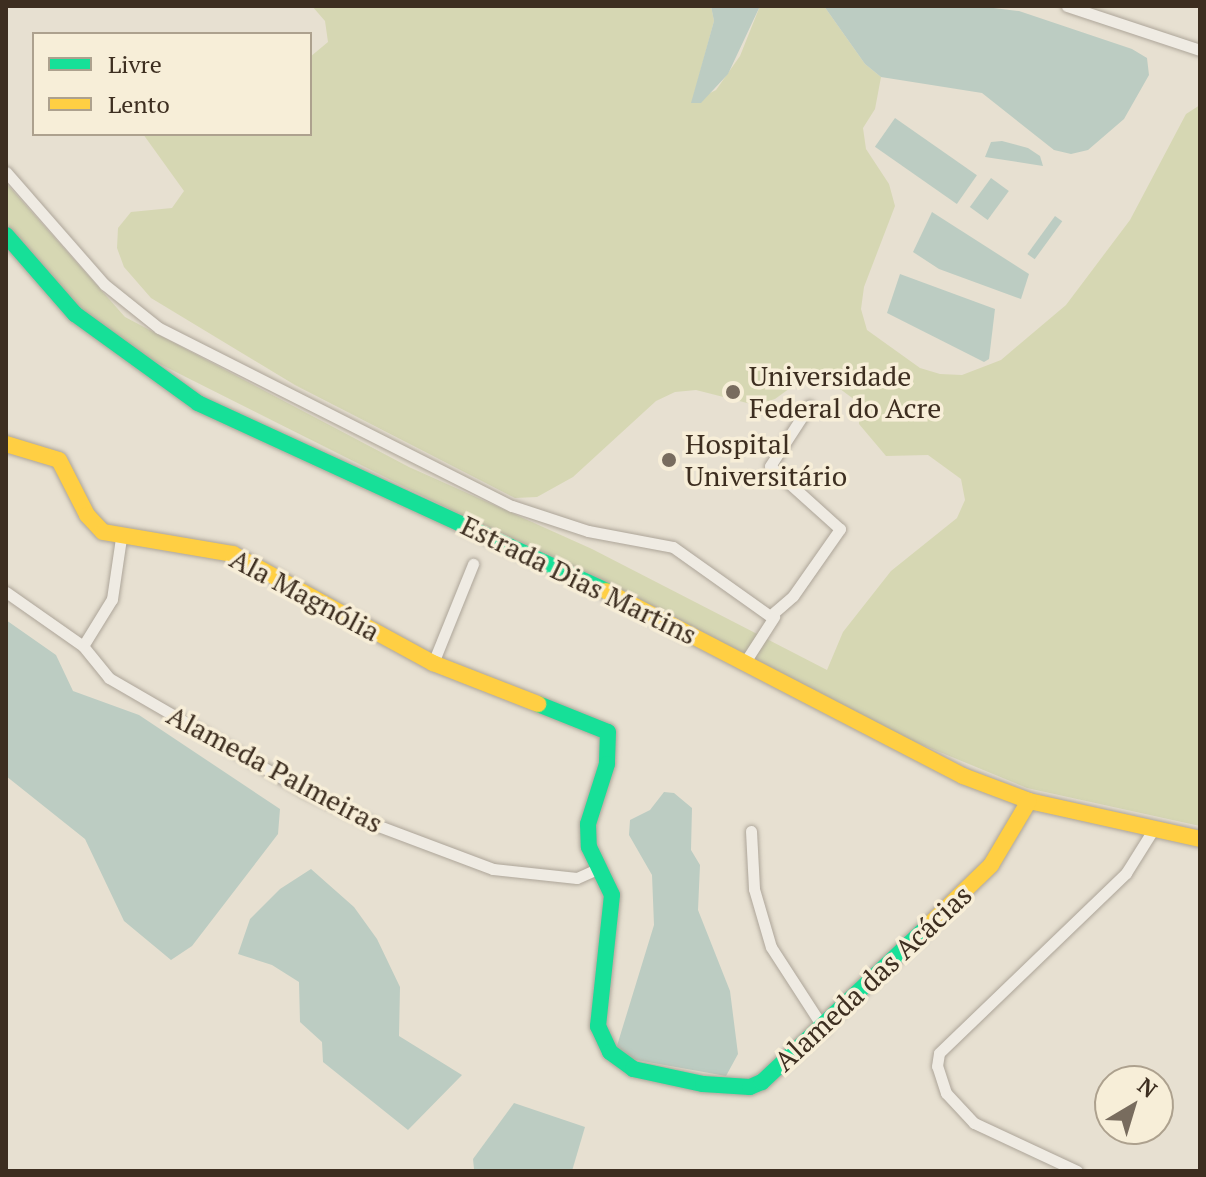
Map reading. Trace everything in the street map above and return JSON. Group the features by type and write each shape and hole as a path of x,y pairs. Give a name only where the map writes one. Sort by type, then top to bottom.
{"street":[{"path":"1067,6 1200,50"},
{"path":"6,172 114,294 159,328 512,506 588,531 673,547 774,617"},
{"name":"Estrada Dias Martins","path":"6,235 75,314 198,403 538,558 745,662 916,755 1029,801 1200,839"},
{"path":"745,662 774,617 840,529 770,466 809,406"},
{"name":"Ala Magnólia","path":"6,444 59,460 87,515 103,532 121,538 207,546 255,563 433,663 586,721"},
{"path":"83,646 112,599 121,538"},
{"path":"433,663 473,564"},
{"name":"Alameda Palmeiras","path":"6,592 83,646 109,678 304,791 376,825 493,869 577,878 597,869"},
{"name":"Alameda das Acácias","path":"586,721 608,732 611,744 588,824 589,847 612,895 598,1026 621,1062 703,1084 750,1087 824,1029 991,865 1029,801"},
{"path":"1077,1171 974,1123 939,1079 937,1066 946,1042 1126,873 1153,830"},
{"path":"751,831 754,889 771,947 824,1029"}],"green space":[{"name":"Universidade Federal do Acre","path":"312,6 711,6 714,21 692,102 716,90 740,56 760,6 824,6 865,64 881,77 875,109 863,128 866,149 889,184 895,206 864,287 861,309 867,330 920,368 940,374 962,375 1001,360 1066,305 1130,220 1186,114 1200,105 1200,826 1027,788 901,736 148,358 83,313 26,254 6,222 6,183 125,317 409,467 592,549 827,670 843,632 891,571 957,518 965,500 961,479 928,455 886,456 859,424 859,403 828,380 808,375 775,399 755,405 696,390 675,392 656,401 573,477 537,497 515,498 295,385 151,298 124,267 117,248 118,228 131,212 172,208 184,191 144,136 312,136 312,55 328,42 325,21"}],"shaded area":[{"path":"711,6 760,6 728,74 701,103 691,103 714,21"},
{"path":"824,6 977,6 1019,11 1132,49 1147,58 1149,75 1124,119 1088,150 1071,154 1054,150 982,93 881,77 865,64"},
{"path":"895,118 977,175 957,204 875,147"},
{"path":"1002,141 1028,148 1040,156 1043,166 985,157 991,142"},
{"path":"991,178 1009,191 988,220 970,207"},
{"path":"932,212 1029,274 1021,299 939,269 913,252"},
{"path":"1055,216 1062,221 1035,259 1027,254"},
{"path":"900,274 995,309 989,359 984,362 887,313"},
{"path":"6,620 56,655 73,691 139,715 280,809 278,834 192,946 171,960 124,921 85,839 6,776"},
{"path":"664,792 674,793 692,808 691,850 700,865 698,910 730,991 738,1054 726,1076 631,1059 616,1049 654,925 652,875 629,835 630,820 650,810"},
{"path":"311,869 354,907 377,939 400,987 399,1036 462,1075 408,1130 323,1062 322,1042 300,1022 299,982 272,965 238,954 250,919 280,889"},
{"path":"514,1103 585,1127 572,1171 474,1169 473,1159"}],"traffic: fast":[{"path":"6,235 75,314 198,403 606,591"},
{"path":"538,704 608,732 607,764 588,824 589,847 612,895 598,1026 610,1052 633,1069 703,1084 750,1087 762,1082 930,924"}],"traffic: slow":[{"path":"6,444 59,460 87,515 103,532 233,554 433,663 538,704"},
{"path":"606,591 963,776 1029,801 1200,839"},
{"path":"930,924 991,865 1029,801"}],"place":[{"name":"Universidade Federal do Acre","path":"733,392"},
{"name":"Hospital Universitário","path":"669,460"}]}
